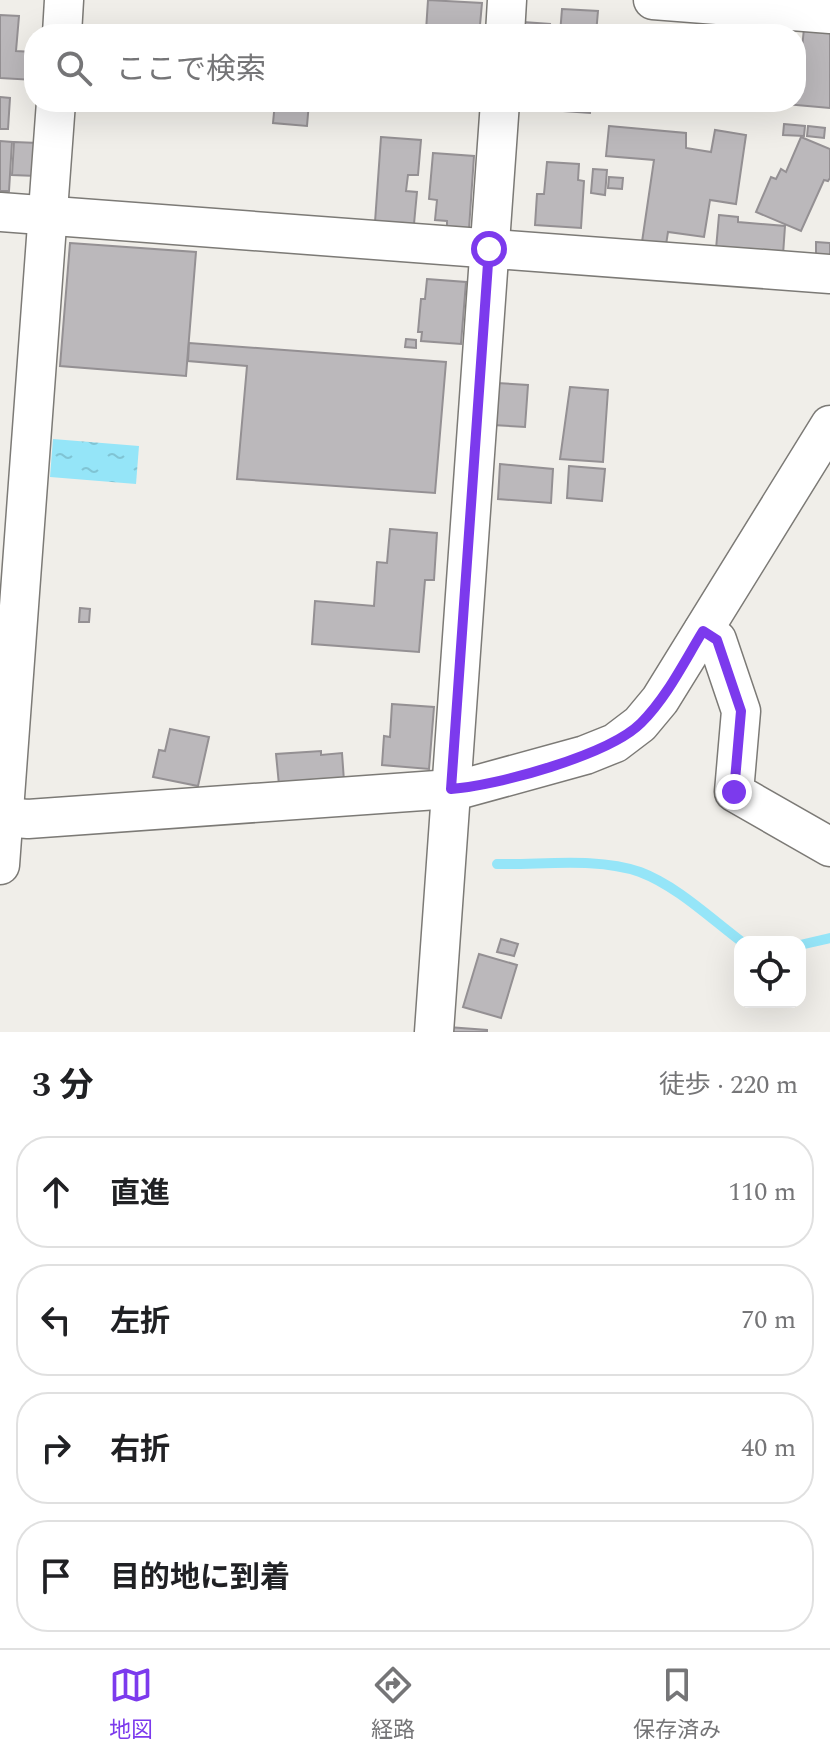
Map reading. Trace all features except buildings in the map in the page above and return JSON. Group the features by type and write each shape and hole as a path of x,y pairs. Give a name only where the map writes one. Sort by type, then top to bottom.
{"street":[{"path":"63,24 64,0"},
{"path":"506,24 507,0"},
{"path":"653,0 830,14"},
{"path":"0,865 14,476 48,216 55,112"},
{"path":"434,1032 499,112"},
{"path":"0,212 830,274"},
{"path":"3,817 28,819 451,789 570,760 615,743 640,724 660,700 830,425"},
{"path":"703,631 717,640 741,711 734,792 830,847"}],"water":[{"path":"53,439 139,446 136,484 50,477"}],"waterway":[{"path":"497,864 588,863 640,872 680,894 734,936"},
{"path":"806,944 830,938"}],"route":[{"path":"489,249 451,789 465,788 585,755 615,743 640,724 660,700 703,631 717,640 741,711 734,792"}]}
